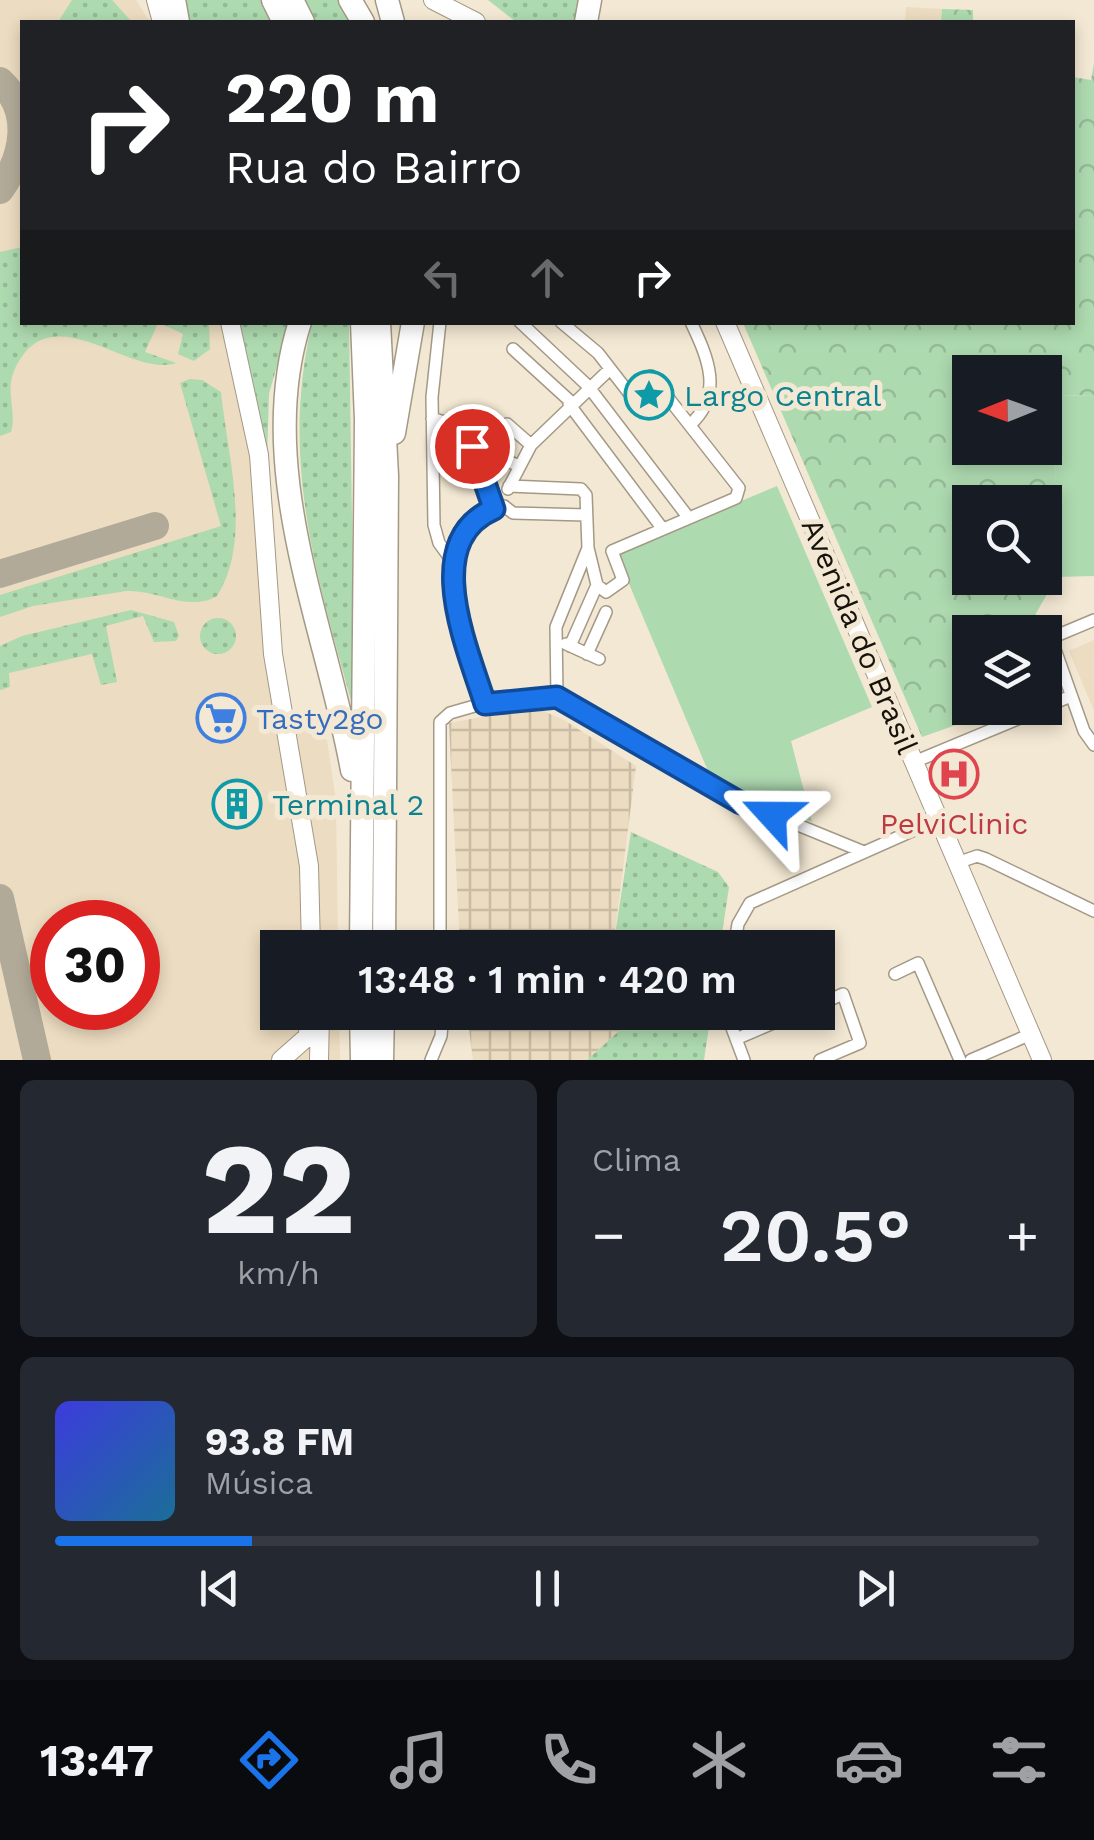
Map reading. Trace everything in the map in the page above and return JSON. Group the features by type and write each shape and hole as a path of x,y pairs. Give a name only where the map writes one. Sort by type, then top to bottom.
{"highway":[{"path":"299,325 289,356 285,426 293,521 342,712 362,824"},
{"path":"361,930 366,532 362,325"},
{"path":"379,325 387,476 384,930"},
{"path":"387,476 413,325"},
{"path":"361,1030 362,1060"},
{"path":"382,1060 383,1030"}],"street":[{"path":"433,0 465,12"},
{"path":"231,325 259,455 273,654 309,866 310,930"},
{"path":"440,325 432,419 434,525 439,543 455,565"},
{"path":"523,325 588,386 688,517"},
{"path":"564,325 629,393 651,376 738,484 738,496 612,551 622,577 620,585 606,592 597,585"},
{"path":"690,425 702,412 712,380 708,356 692,325"},
{"name":"Avenida do Brasil","path":"726,325 1042,1060"},
{"path":"513,349 570,403 662,528"},
{"path":"485,704 462,632 455,565 468,526 499,507 517,465 531,445 570,403 610,369"},
{"path":"432,419 443,420 472,446 517,465"},
{"path":"507,424 531,445"},
{"path":"472,446 499,507 513,513 586,514"},
{"path":"509,486 584,490 588,548 597,585 570,646"},
{"path":"557,697 555,638 588,548"},
{"path":"555,638 593,656 606,612"},
{"path":"1094,620 1052,638 1071,696 1094,745"},
{"path":"1062,700 1071,696"},
{"path":"440,930 438,732 443,716 485,704 557,697 739,802 864,852"},
{"path":"914,762 1002,725"},
{"path":"284,728 316,847 318,930"},
{"path":"737,930 750,904 939,820"},
{"path":"957,863 977,856 986,859 1094,911"},
{"path":"895,974 918,963 960,1060"},
{"path":"820,1060 860,1043 843,994 835,998"},
{"path":"286,1055 310,1030"},
{"path":"317,1030 319,1060"},
{"path":"430,1060 442,1030"},
{"path":"733,1030 744,1060"},
{"path":"736,1039 757,1030"},
{"path":"971,1060 1031,1034"},
{"path":"286,1055 301,1050 310,1060"}],"shaded area":[{"path":"0,0 136,0 149,20 20,20 20,325 224,325 253,461 271,681 308,733 327,740 336,801 338,930 260,930 260,1030 339,1030 340,1060 0,1060"},
{"path":"906,7 942,9 941,20 905,20"},
{"path":"1094,640 1094,711 1069,651"},
{"path":"534,707 564,720 636,766 615,930 459,930 449,723"},
{"path":"469,1030 620,1030 587,1060 473,1060"}],"green space":[{"path":"72,0 112,0 130,20 59,20"},
{"path":"180,0 262,0 272,20 183,20"},
{"path":"301,0 339,0 354,20 310,20"},
{"path":"488,0 581,0 577,20 513,20"},
{"path":"942,9 973,10 973,20 941,20"},
{"path":"1094,63 1094,395 1062,396 1062,355 952,355 952,465 1056,465 1056,485 952,485 952,595 1047,595 1035,615 952,615 952,725 956,725 922,737 744,325 1075,325 1075,77 1091,80"},
{"path":"20,247 20,325 157,325 145,352 176,363 157,365 68,337 47,338 29,348 14,371 11,432 0,436 0,252"},
{"path":"164,325 209,325 210,349 194,361 178,354 183,334"},
{"path":"236,325 288,325 269,394 267,462"},
{"path":"312,325 349,325 355,715 307,521 301,474 303,375"},
{"path":"202,380 221,392 232,469 234,549 217,596 195,602 126,591 33,606 0,617 0,595 221,526 180,383"},
{"path":"1094,395 1094,576 1062,577 1062,485 1056,485 1056,465 1062,465 1062,396"},
{"path":"777,486 872,707 791,741 812,822 711,778 616,553"},
{"path":"131,610 174,622 179,636 176,641 154,642 143,616 106,626 117,682 101,685 92,654 9,673 10,687 0,690 0,646 22,636"},
{"path":"218,618 231,623 236,636 231,649 218,654 205,649 200,636 205,623"},
{"path":"631,832 718,872 729,887 723,930 616,930"},
{"path":"620,1030 708,1030 704,1060 587,1060"}],"taxiway":[{"path":"0,81 20,116"},
{"path":"0,190 15,163 20,142"},
{"path":"0,574 155,526"},
{"path":"0,898 37,1060"}],"place":[{"name":"Largo Central","path":"649,395"},
{"name":"Tasty2go","path":"221,718"},
{"name":"PelviClinic","path":"954,774"},
{"name":"Terminal 2","path":"237,804"}],"route":[{"path":"472,446 494,509 474,520 463,535 455,565 456,591 462,632 485,704 557,697 739,802 772,815"}]}
